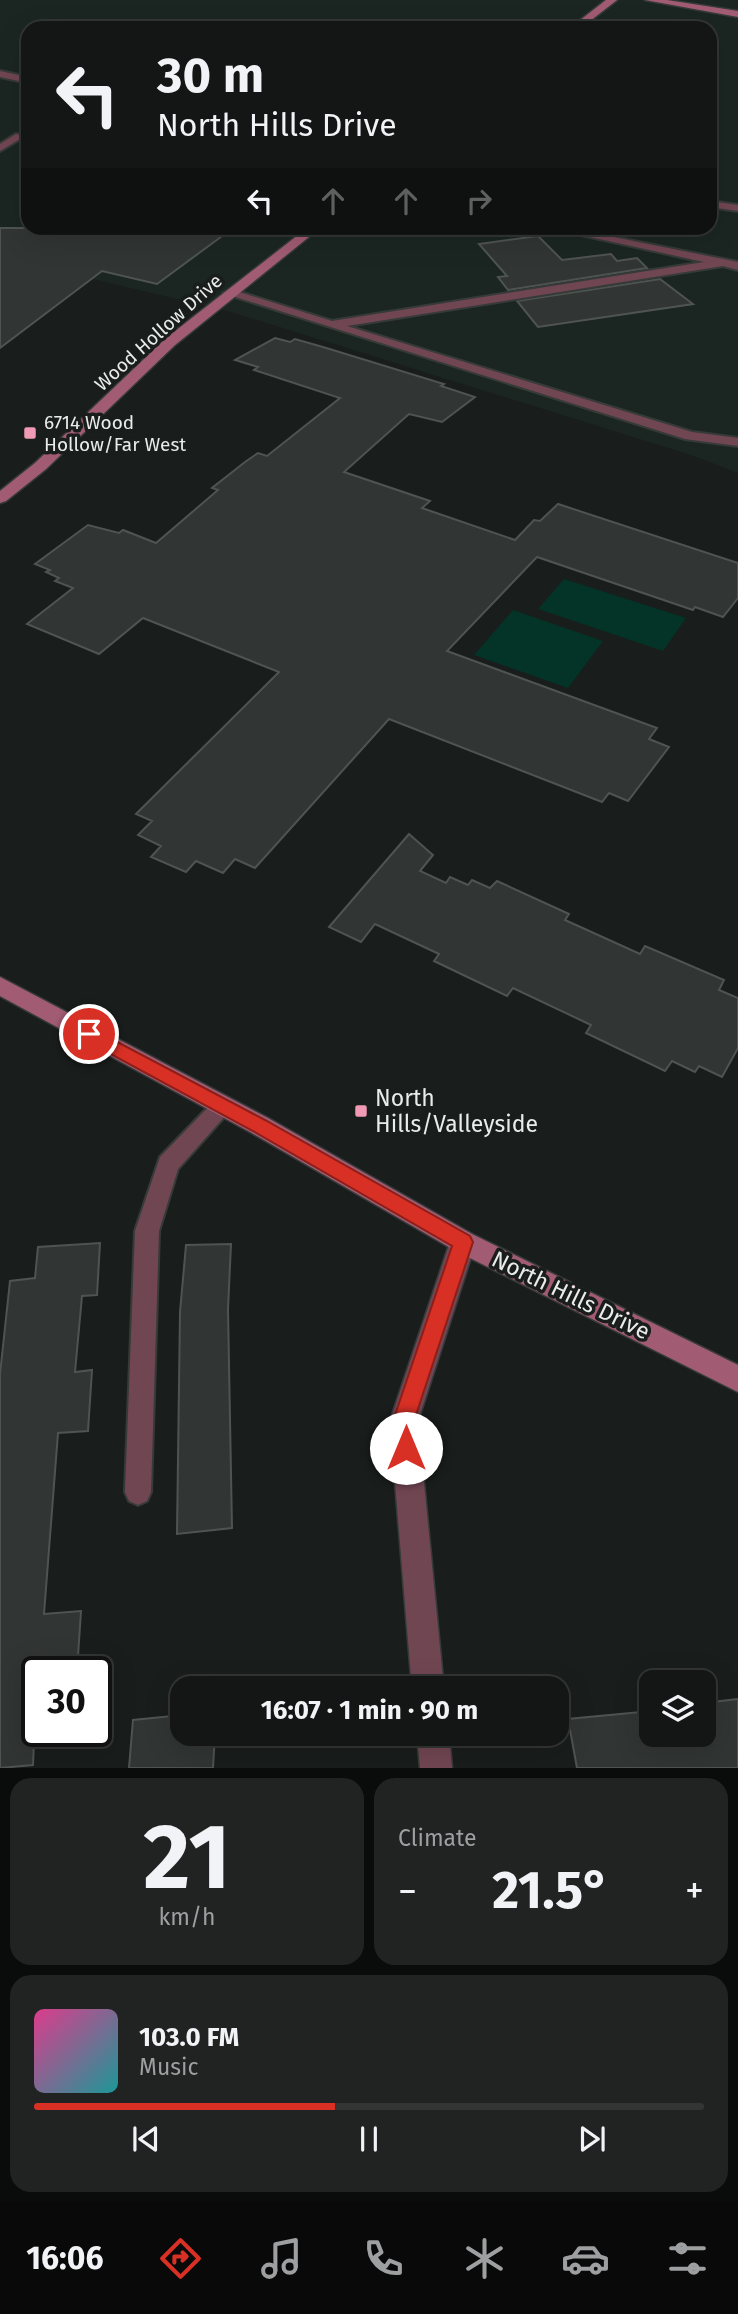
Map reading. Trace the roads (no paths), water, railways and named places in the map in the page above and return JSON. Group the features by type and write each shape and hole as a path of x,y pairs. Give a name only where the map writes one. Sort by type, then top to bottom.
{"street":[{"path":"584,21 612,0"},
{"path":"650,0 738,14"},
{"name":"Wood Hollow Drive","path":"0,498 68,442 149,360 229,293 305,235"},
{"name":"North Hills Drive","path":"0,986 223,1106 463,1242 738,1379"},
{"path":"427,1676 404,1421 463,1242"},
{"path":"434,1746 436,1768"}],"lane":[{"path":"0,74 21,78"},
{"path":"0,148 20,136"},
{"path":"717,205 738,208"},
{"path":"588,235 738,266"},
{"path":"330,325 722,263"},
{"path":"229,293 690,436 738,442"},
{"path":"138,1492 148,1231 168,1164 223,1106"}],"place":[{"name":"6714 Wood Hollow/Far West","path":"30,433"},
{"name":"North Hills/Valleyside","path":"361,1111"}]}
